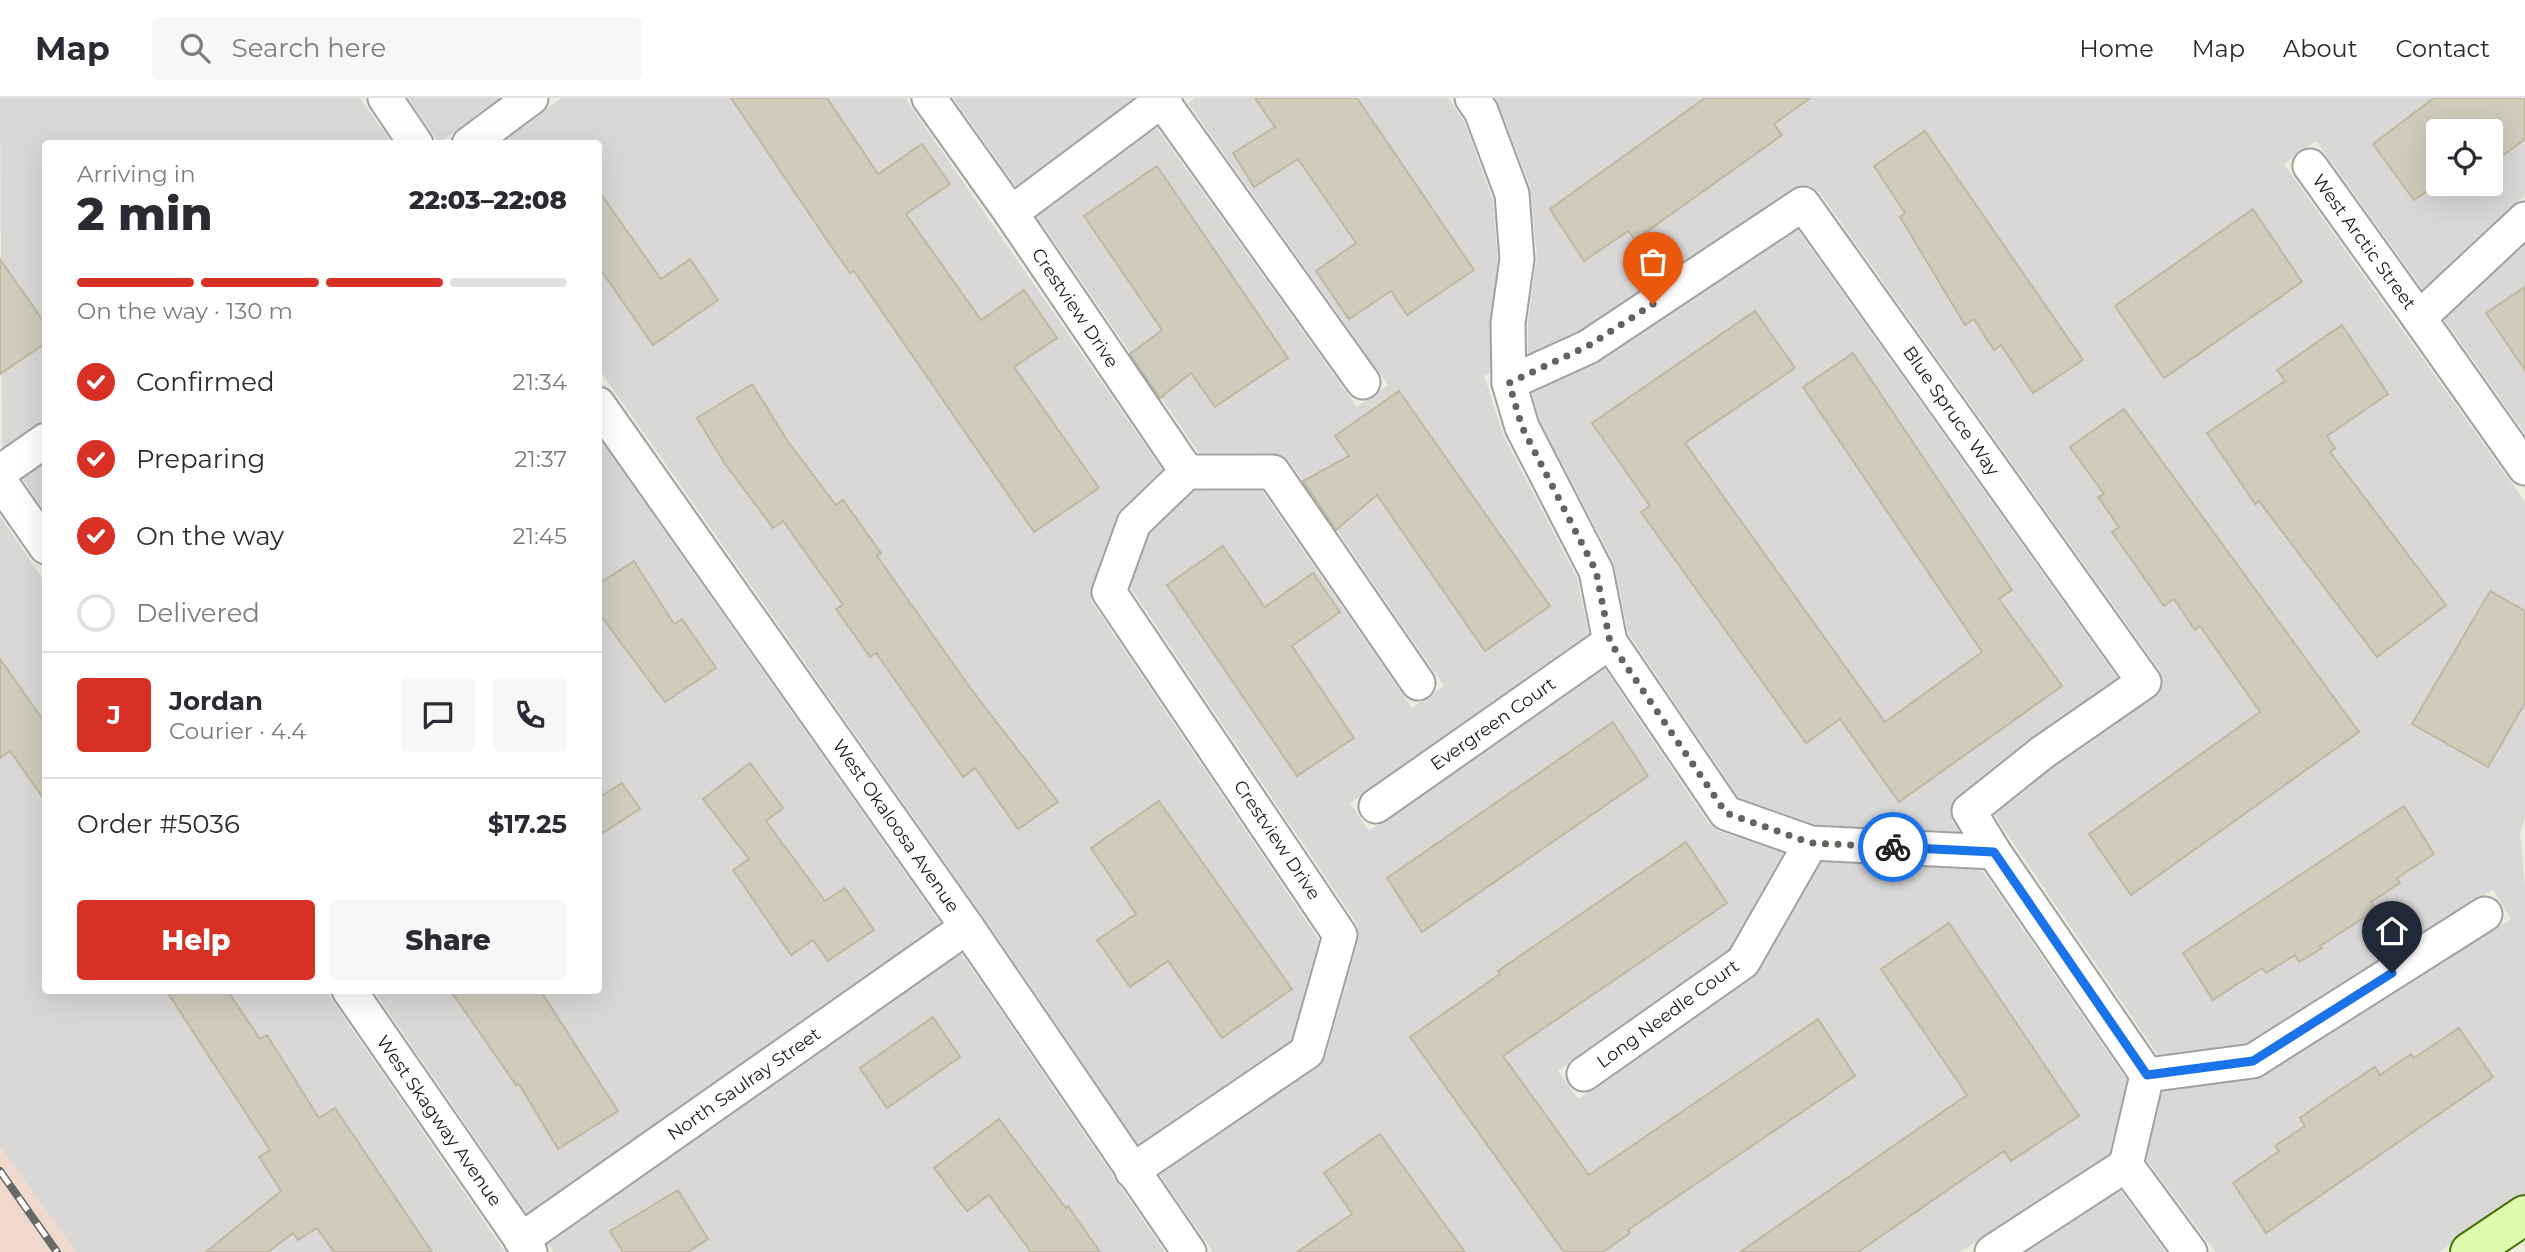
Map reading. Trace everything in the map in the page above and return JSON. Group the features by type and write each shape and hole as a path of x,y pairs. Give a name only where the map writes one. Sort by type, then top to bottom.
{"main road":[{"path":"2470,1252 2525,1215"}],"street":[{"path":"384,98 413,140"},
{"path":"473,140 531,98"},
{"name":"Crestview Drive","path":"929,98 1187,472 1134,523 1109,592 1340,935 1307,1052 1132,1171"},
{"path":"1472,98 1481,111 1511,194 1517,259 1508,323 1509,383 1522,427 1596,571 1610,642 1726,813 1811,843 1994,852 2147,1075 2126,1165 1992,1252"},
{"path":"1010,213 1163,99 1363,382"},
{"name":"West Arctic Street","path":"2310,166 2525,468"},
{"name":"Blue Spruce Way","path":"1509,383 1588,346 1803,204 2144,682 2043,752 1969,811 1994,852"},
{"name":"West Arctic Street","path":"2419,318 2525,219"},
{"name":"West Okaloosa Avenue","path":"602,410 967,928 1189,1252"},
{"path":"0,472 42,443"},
{"path":"1187,472 1273,472 1418,683"},
{"path":"0,481 42,541"},
{"name":"Evergreen Court","path":"1376,806 1610,642"},
{"name":"Long Needle Court","path":"1584,1074 1743,962 1811,843"},
{"path":"2147,1075 2253,1061 2485,914"},
{"name":"North Saulray Street","path":"525,1246 967,928"},
{"name":"West Skagway Avenue","path":"352,994 525,1246"},
{"path":"2126,1165 2190,1252"}],"shaded area":[{"path":"0,98 360,98 390,140 42,140 42,421 2,450"},
{"path":"408,98 501,98 443,140 437,140"},
{"path":"561,98 905,98 1163,471 1116,519 1091,588 1092,602 1319,940 1291,1042 1139,1146 993,931 602,373 602,140 503,140"},
{"path":"953,98 1136,98 1016,187"},
{"path":"1195,98 1448,98 1464,121 1493,200 1498,261 1490,323 1490,373 1484,375 1504,437 1577,578 1589,635 1350,803 1369,831 1604,668 1709,824 1718,831 1784,853 1729,951 1558,1071 1578,1099 1753,976 1821,861 1982,870 2127,1080 2109,1155 1960,1252 1213,1252 1159,1174 1317,1067 1326,1055 1359,938 1357,924 1130,587 1150,532 1193,490 1262,491 1412,708 1444,686 1289,461 1275,454 1199,453 1036,215 1156,127 1357,407 1388,385 1188,103"},
{"path":"1496,98 2525,98 2525,195 2423,290 2316,141 2284,164 2525,502 2525,818 2520,835 2525,884 2525,1193 2439,1252 2215,1252 2146,1159 2162,1091 2262,1076 2511,919 2493,889 2247,1044 2158,1055 1993,813 2053,766 2154,697 2160,671 1819,192 1794,189 1580,331 1528,355 1528,322 1537,255 1530,186"},
{"path":"1797,229 2118,679 2033,738 1958,797 1952,821 1959,832 1818,825 1739,798 1628,633 1613,561 1539,419 1532,392 1598,361"},
{"path":"2525,243 2525,434 2444,319"},
{"path":"602,442 941,924 527,1214 376,994 602,994"},
{"path":"42,464 42,508 22,478"},
{"path":"0,516 42,578 42,994 328,994 505,1252 76,1252 0,1147"},
{"path":"961,953 1165,1252 554,1252 547,1243"},
{"path":"0,1147 76,1252 0,1252"},
{"path":"2120,1190 2166,1252 2024,1252"}],"building":[{"path":"731,98 827,98 878,174 922,144 950,184 906,214 981,320 1024,290 1057,338 1014,367 1099,488 1034,532 854,271 850,273 829,243"},
{"path":"1255,98 1357,98 1474,270 1407,315 1391,291 1349,319 1316,271 1356,243 1298,159 1254,187 1233,153 1275,127"},
{"path":"1705,98 1810,98 1774,124 1782,135 1635,240 1628,231 1584,261 1550,209"},
{"path":"2434,98 2525,98 2525,139 2503,155 2503,119 2426,119 2426,192 2414,200 2373,144"},
{"path":"1925,131 2083,360 2033,393 2001,345 1994,350 1974,319 1965,325 1900,217 1905,213 1874,166"},
{"path":"1157,166 1288,358 1215,407 1191,373 1160,398 1130,354 1162,330 1084,216"},
{"path":"602,196 661,279 690,259 718,300 653,345 602,272"},
{"path":"2253,209 2302,282 2164,378 2115,306"},
{"path":"0,259 42,319 42,346 0,374"},
{"path":"2525,287 2525,370 2486,313"},
{"path":"1755,311 1795,368 1685,443 1885,722 1982,652 1803,387 1853,353 2012,590 1999,599 2062,686 1899,802 1840,719 1806,743 1641,512 1650,506 1592,423"},
{"path":"2342,325 2388,394 2327,436 2335,448 2330,452 2446,605 2377,657 2259,501 2255,504 2207,433 2285,381 2277,370"},
{"path":"752,384 789,443 836,505 843,500 881,553 877,556 971,689 1058,802 1018,829 975,768 963,777 876,653 870,657 836,609 843,605 783,521 773,528 725,464 697,418"},
{"path":"1399,391 1550,606 1485,651 1377,495 1336,530 1303,481 1349,456 1335,436"},
{"path":"2124,409 2359,732 2131,895 2089,834 2260,712 2200,626 2195,630 2174,599 2164,606 2112,532 2119,527 2098,497 2104,494 2070,447"},
{"path":"1223,546 1265,607 1313,573 1340,612 1292,646 1354,738 1297,776 1167,585"},
{"path":"634,561 674,624 682,619 716,668 665,702 602,617 602,581"},
{"path":"2490,591 2525,611 2525,703 2488,767 2412,724"},
{"path":"0,659 42,718 42,796 10,751 0,758"},
{"path":"1613,722 1648,776 1422,932 1387,878"},
{"path":"750,763 783,808 766,821 825,901 845,888 874,930 828,961 813,940 791,955 733,870 749,859 703,799"},
{"path":"622,783 640,809 602,833 602,796"},
{"path":"1159,801 1292,989 1222,1038 1168,961 1130,987 1097,940 1136,914 1091,848"},
{"path":"2404,806 2434,854 2397,878 2400,883 2371,902 2376,910 2320,946 2322,948 2299,962 2295,955 2266,973 2262,968 2213,1000 2183,953"},
{"path":"1686,842 1727,903 1503,1056 1589,1175 1818,1019 1855,1076 1628,1230 1630,1233 1603,1252 1564,1252 1410,1037 1500,974 1498,971"},
{"path":"1949,923 2079,1116 2011,1161 2004,1151 1858,1252 1740,1252 1967,1095 1881,969"},
{"path":"169,994 230,994 260,1039 267,1035 319,1118 335,1108 432,1252 334,1252 317,1228 298,1240 293,1233 268,1252 206,1252 281,1191 259,1157 270,1150"},
{"path":"453,994 543,994 618,1111 558,1149 519,1084 516,1085"},
{"path":"933,1017 960,1057 887,1108 860,1068"},
{"path":"2459,1028 2493,1077 2266,1233 2233,1183 2279,1151 2275,1146 2305,1126 2300,1118 2337,1092 2375,1067 2380,1075 2411,1054 2414,1058"},
{"path":"999,1119 1066,1208 1068,1206 1100,1252 1031,1252 989,1195 967,1211 934,1168"},
{"path":"1380,1134 1465,1252 1297,1252 1352,1214 1324,1173"},
{"path":"678,1190 708,1239 688,1252 623,1252 610,1231"}],"railway":[{"path":"0,1171 57,1252"}],"way so far":[{"path":"1653,304 1588,346 1509,383 1522,427 1596,571 1610,642 1726,813 1811,843 1893,847"}],"route":[{"path":"1893,847 1994,852 2147,1075 2253,1061 2392,973"}]}
